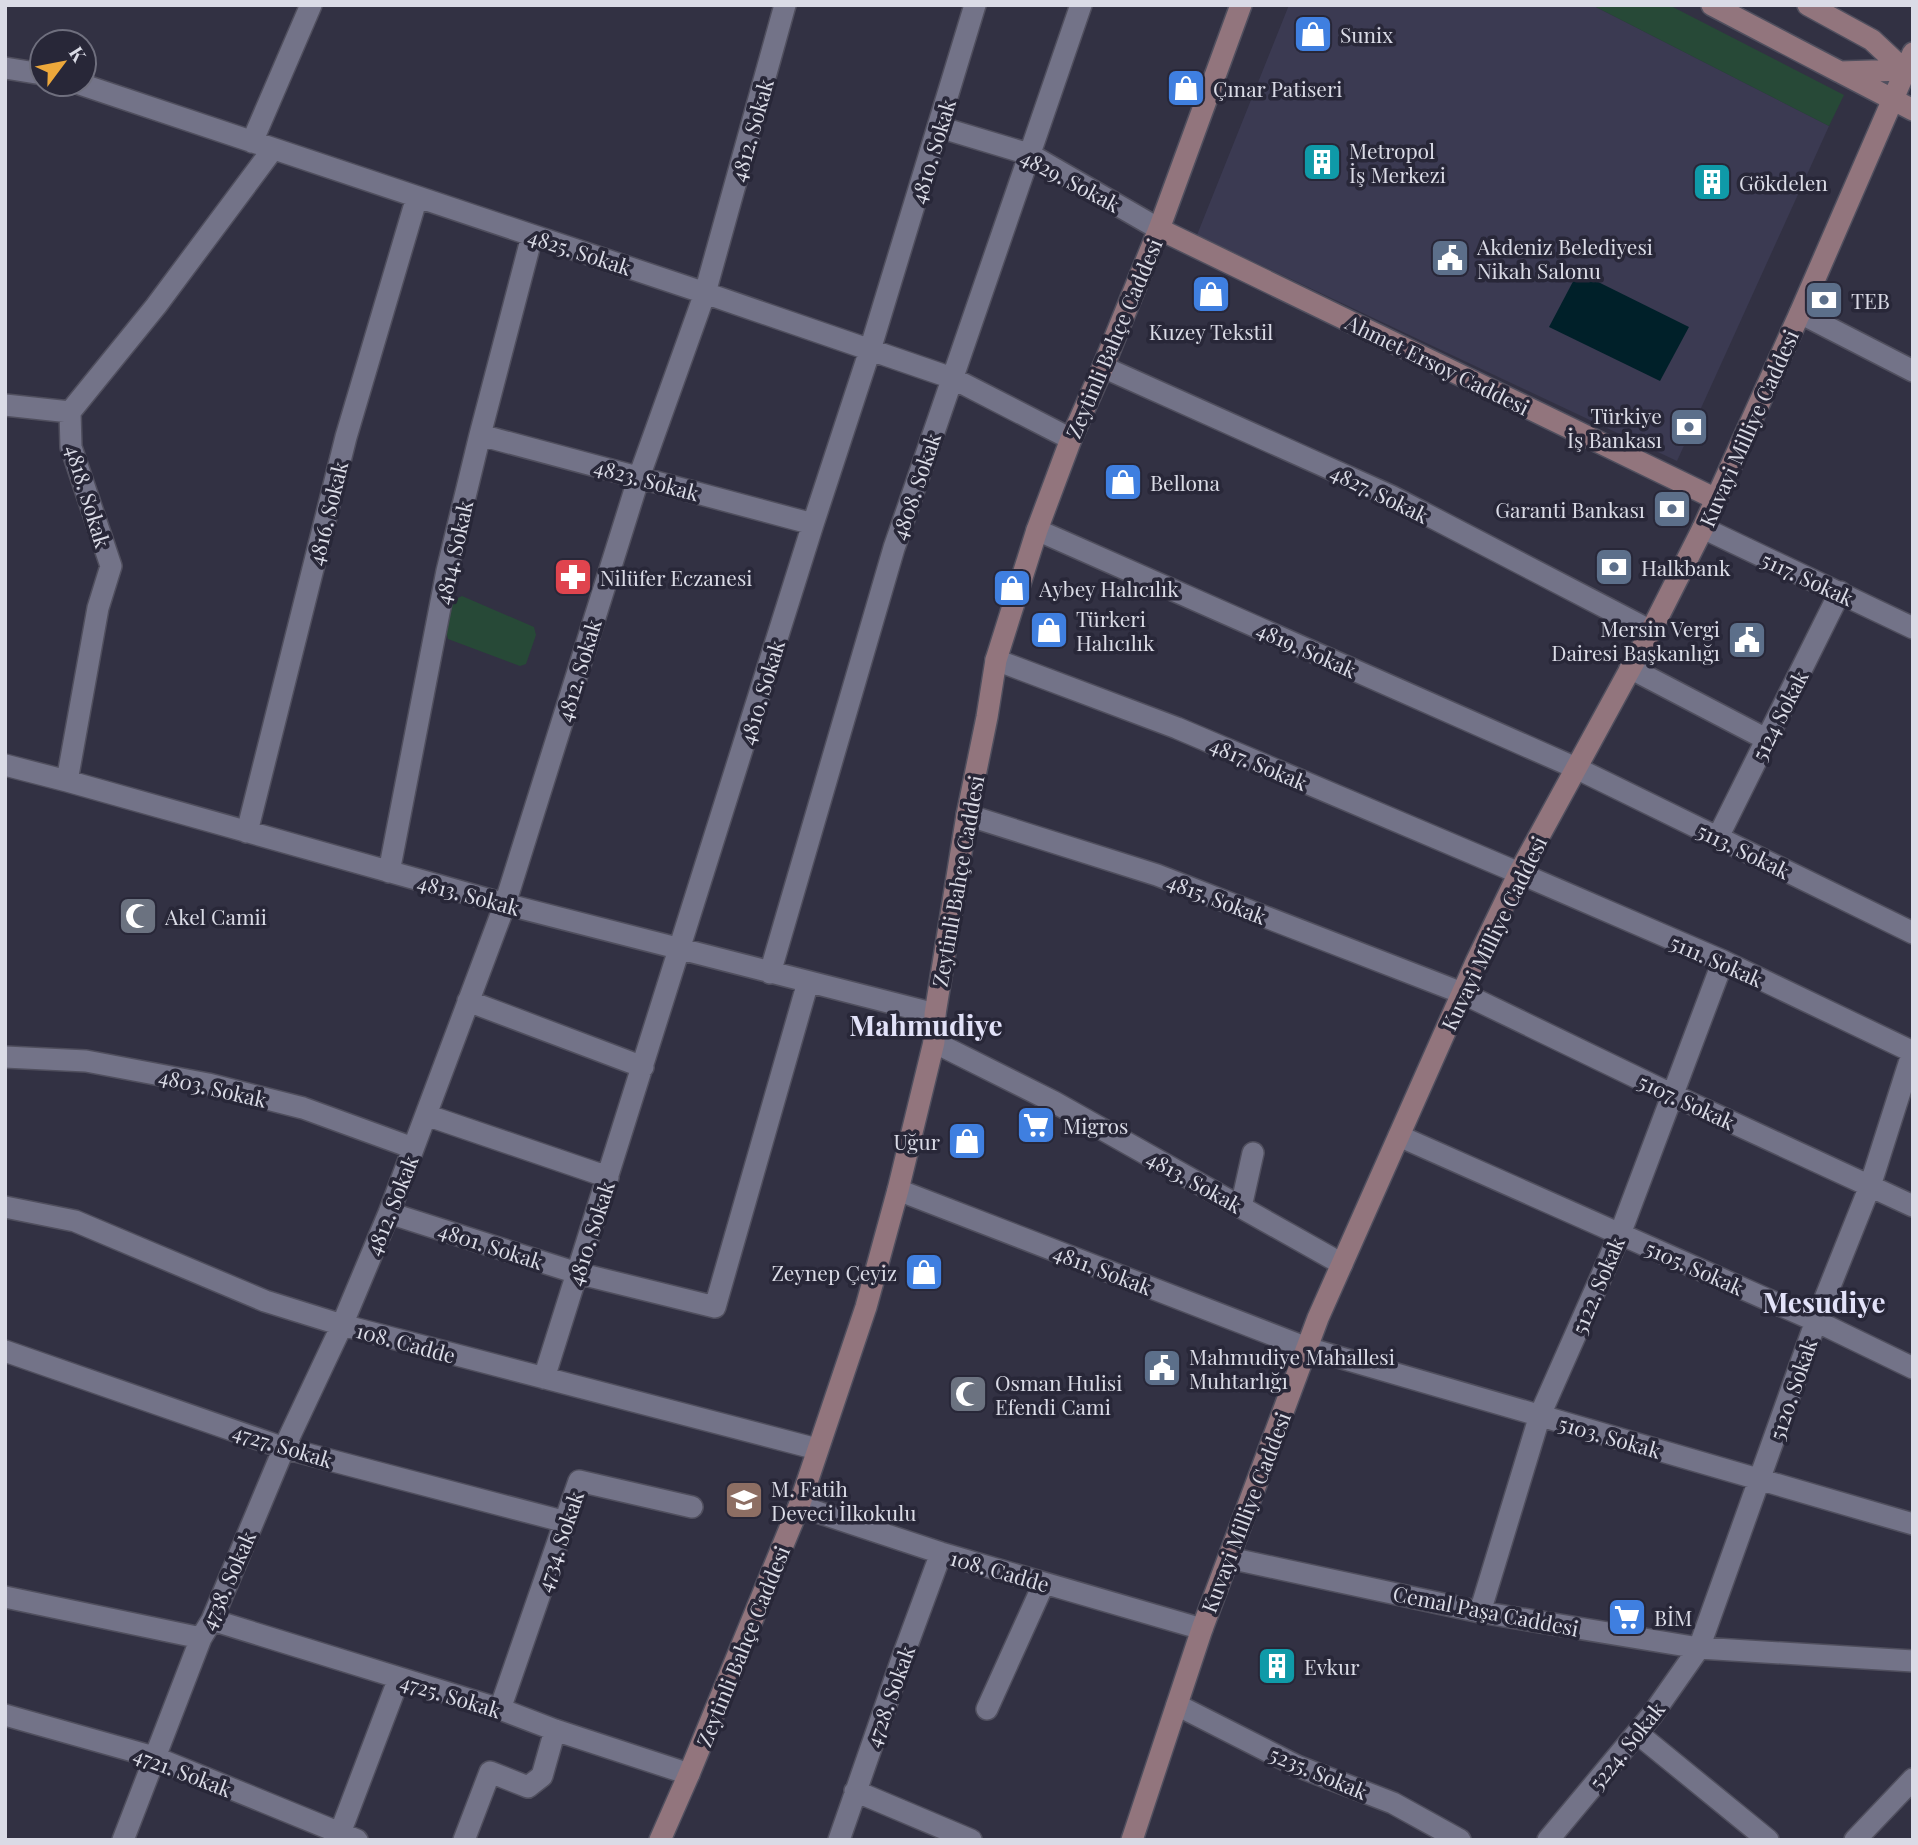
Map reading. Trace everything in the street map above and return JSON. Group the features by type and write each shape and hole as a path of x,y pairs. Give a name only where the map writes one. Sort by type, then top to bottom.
{"street":[{"path":"252,142 311,5"},
{"name":"4812. Sokak","path":"342,1325 389,1213 505,904 639,477 705,293 785,5"},
{"name":"4810. Sokak","path":"544,1378 870,350 975,5"},
{"name":"4808. Sokak","path":"770,972 894,548 1081,5"},
{"name":"Zeytinli Bahçe Caddesi","path":"660,1840 799,1506 866,1307 934,1042 935,1014 967,815 996,660 1037,530 1071,439 1159,229 1241,5"},
{"path":"1712,5 1913,110"},
{"path":"1808,5 1872,40 1910,66"},
{"path":"1840,72 1910,66"},
{"name":"Kuvayi Milliye Caddesi","path":"1132,1840 1202,1629 1307,1348 1342,1264 1462,993 1519,873 1651,631 1703,528 1800,313 1891,99 1910,66"},
{"path":"5,68 28,72"},
{"name":"4825. Sokak","path":"98,90 952,378 1071,439"},
{"name":"4829. Sokak","path":"939,127 1029,154 1159,229"},
{"path":"5,405 69,412 156,306 272,149"},
{"name":"4816. Sokak","path":"247,832 346,437 417,197"},
{"name":"Ahmet Ersoy Caddesi","path":"1159,229 1716,499"},
{"name":"4814. Sokak","path":"389,872 447,571 532,236"},
{"path":"1800,313 1913,371"},
{"name":"4827. Sokak","path":"1103,367 1391,496 1651,631"},
{"name":"4818. Sokak","path":"67,781 98,608 111,566 71,447 69,412"},
{"name":"4823. Sokak","path":"480,435 813,524"},
{"name":"5117. Sokak","path":"1703,528 1913,628"},
{"name":"4819. Sokak","path":"1037,530 1576,768"},
{"name":"5124 Sokak","path":"1717,837 1840,592"},
{"name":"4817. Sokak","path":"996,660 1177,728 1519,873"},
{"path":"1630,668 1766,739"},
{"name":"4813. Sokak","path":"5,765 505,904 935,1014"},
{"name":"5113. Sokak","path":"1576,768 1913,933"},
{"name":"4815. Sokak","path":"967,815 1157,875 1462,993"},
{"name":"5111. Sokak","path":"1519,873 1723,961 1913,1052"},
{"name":"5122. Sokak","path":"1480,1612 1541,1416 1620,1234 1723,961"},
{"name":"4801. Sokak","path":"389,1213 577,1273 715,1307 808,982"},
{"name":"5107. Sokak","path":"1462,993 1673,1095 1913,1206"},
{"path":"468,1001 643,1067"},
{"name":"4813. Sokak","path":"934,1042 1054,1102 1342,1264"},
{"name":"5120. Sokak","path":"1699,1648 1816,1321 1870,1186 1913,1052"},
{"name":"4803. Sokak","path":"5,1057 86,1061 208,1084 303,1108 413,1148"},
{"path":"426,1115 608,1177"},
{"name":"5105. Sokak","path":"1399,1136 1816,1321 1913,1368"},
{"path":"1241,1207 1253,1153"},
{"name":"4811. Sokak","path":"898,1190 1307,1348"},
{"name":"108. Cadde","path":"5,1207 75,1221 265,1301 342,1325 817,1448"},
{"name":"4738. Sokak","path":"123,1840 206,1629 284,1448 342,1325"},
{"name":"5103. Sokak","path":"1307,1348 1913,1524"},
{"name":"4727. Sokak","path":"5,1351 284,1448 566,1522"},
{"name":"4734. Sokak","path":"500,1709 579,1481 692,1507"},
{"name":"108. Cadde","path":"799,1506 942,1553 1202,1629"},
{"name":"4728. Sokak","path":"839,1840 942,1553"},
{"name":"Cemal Paşa Caddesi","path":"1228,1558 1480,1612 1699,1648 1913,1661"},
{"path":"988,1709 1044,1583"},
{"name":"4725. Sokak","path":"5,1597 206,1629 399,1678 500,1709 689,1774"},
{"name":"5224. Sokak","path":"1548,1840 1652,1715 1699,1648"},
{"path":"349,1836 399,1678"},
{"name":"5235. Sokak","path":"1177,1704 1297,1766 1393,1803 1460,1840"},
{"name":"4721. Sokak","path":"5,1715 155,1757 305,1830 349,1836"},
{"path":"464,1840 491,1772 528,1787 542,1776 555,1730"},
{"path":"1637,1733 1768,1840"},
{"path":"1856,1840 1913,1779"},
{"path":"855,1791 971,1840"}],"shaded area":[{"path":"1289,5 1592,5 1829,126 1677,461 1197,235"},
{"path":"1578,272 1689,327 1660,381 1549,327"}],"green space":[{"path":"1592,5 1669,5 1844,95 1829,126"},
{"path":"462,596 534,627 536,635 526,664 520,666 448,639 446,630 454,600"}],"place":[{"name":"Sunix","path":"1313,34"},
{"name":"Çınar Patiseri","path":"1186,88"},
{"name":"Metropol İş Merkezi","path":"1322,162"},
{"name":"Gökdelen","path":"1712,182"},
{"name":"Akdeniz Belediyesi Nikah Salonu","path":"1450,258"},
{"name":"Kuzey Tekstil","path":"1211,294"},
{"name":"TEB","path":"1824,300"},
{"name":"Türkiye İş Bankası","path":"1689,427"},
{"name":"Bellona","path":"1123,482"},
{"name":"Garanti Bankası","path":"1672,509"},
{"name":"Halkbank","path":"1614,567"},
{"name":"Nilüfer Eczanesi","path":"573,577"},
{"name":"Aybey Halıcılık","path":"1012,588"},
{"name":"Türkeri Halıcılık","path":"1049,630"},
{"name":"Mersin Vergi Dairesi Başkanlığı","path":"1747,640"},
{"name":"Akel Camii","path":"138,916"},
{"name":"Migros","path":"1036,1125"},
{"name":"Uğur","path":"967,1141"},
{"name":"Zeynep Çeyiz","path":"924,1272"},
{"name":"Mahmudiye Mahallesi Muhtarlığı","path":"1162,1368"},
{"name":"Osman Hulisi Efendi Cami","path":"968,1394"},
{"name":"M. Fatih Deveci İlkokulu","path":"744,1500"},
{"name":"BİM","path":"1627,1617"},
{"name":"Evkur","path":"1277,1666"}],"district":[{"name":"Mahmudiye","path":"926,1024"},
{"name":"Mesudiye","path":"1824,1301"}]}
